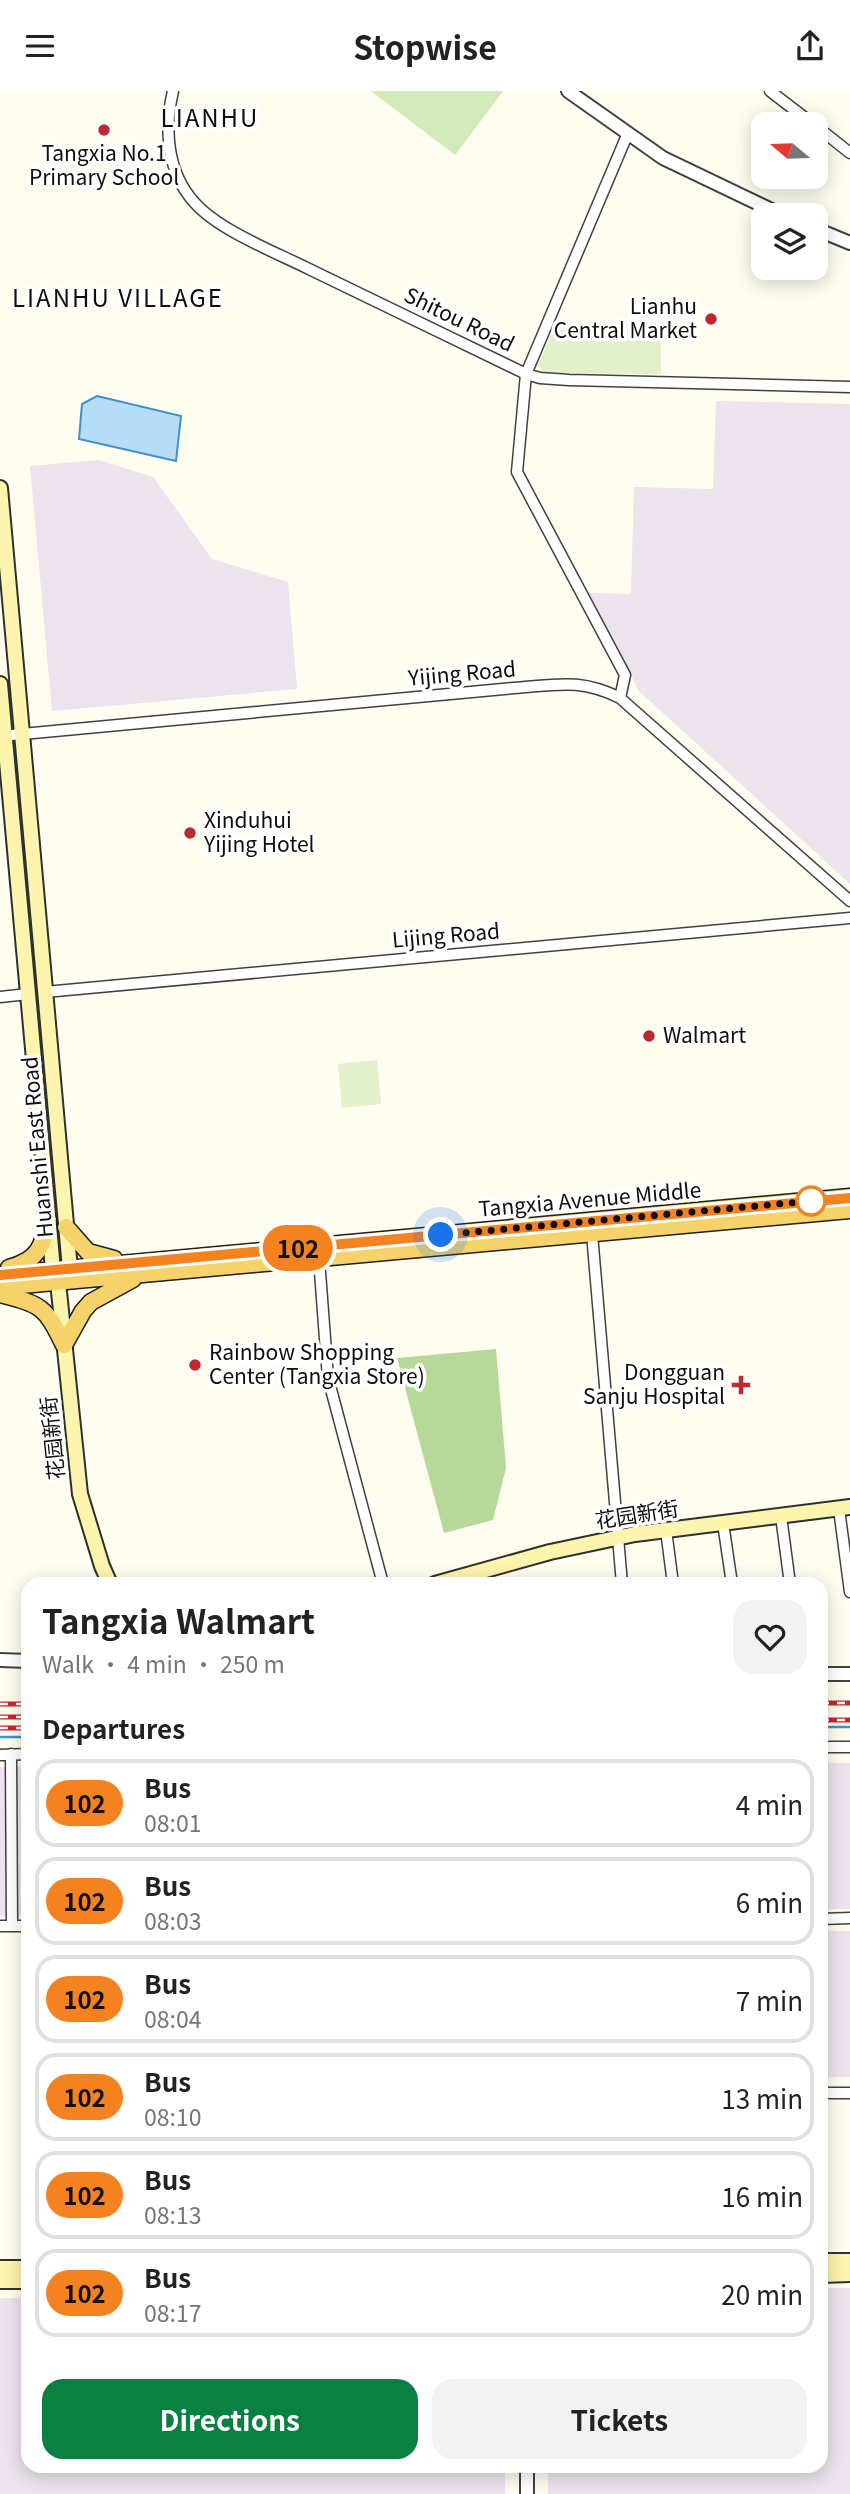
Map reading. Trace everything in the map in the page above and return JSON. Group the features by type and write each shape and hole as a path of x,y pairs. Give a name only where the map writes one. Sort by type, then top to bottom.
{"main road":[{"name":"Huanshi East Road","path":"0,488 70,1269"},
{"name":"Huanshi East Road","path":"0,684 2,736 55,1276"},
{"name":"Tangxia Avenue Middle","path":"0,1287 55,1276 850,1198"},
{"name":"Tangxia Avenue Middle","path":"0,1273 55,1276 70,1269 141,1269 319,1259 850,1210"},
{"path":"0,1273 26,1262 36,1254 43,1242 48,1220"},
{"path":"66,1227 82,1248 95,1256 141,1269"},
{"path":"64,1345 91,1302 141,1269"},
{"name":"花园新街","path":"55,1276 80,1494 107,1577"},
{"path":"0,1294 30,1301 43,1309 64,1345"},
{"name":"花园新街","path":"460,1577 550,1552 618,1537 844,1508"},
{"path":"828,2261 850,2261"},
{"path":"0,2268 21,2268"},
{"path":"828,2275 850,2274"},
{"path":"0,2281 21,2281"}],"street":[{"name":"Shitou Road","path":"173,91 168,121 173,165 187,194 209,217 526,374 569,380 850,387"},
{"path":"568,91 663,158 757,203"},
{"path":"771,91 798,112"},
{"path":"620,698 625,675 517,472 526,374 628,133"},
{"path":"828,136 850,152"},
{"path":"828,234 850,243"},
{"name":"Yijing Road","path":"2,736 578,684 598,687 620,698 850,901"},
{"name":"Lijing Road","path":"45,992 850,918"},
{"path":"0,997 28,994"},
{"path":"592,1234 621,1577"},
{"path":"319,1259 328,1378 381,1577"},
{"path":"844,1508 850,1592"},
{"path":"781,1516 789,1577"},
{"path":"723,1523 731,1577"},
{"path":"666,1530 672,1577"},
{"path":"0,1660 21,1661"},
{"path":"828,1674 850,1674"},
{"path":"828,1747 850,1747"},
{"path":"5,1754 12,1926"},
{"path":"828,1919 850,1919"},
{"path":"0,1926 21,1926"},
{"path":"828,2093 850,2093"},
{"path":"527,2473 527,2494"}],"shaded area":[{"path":"716,401 850,404 850,884 639,691 588,593 631,594 634,487 713,489"},
{"path":"99,460 153,477 212,559 288,582 297,689 52,711 30,466"},
{"path":"828,1763 850,1763 850,1909 828,1909"},
{"path":"21,1766 21,1916 0,1916 0,1767"},
{"path":"828,1931 850,1931 850,2077 828,2077"},
{"path":"828,2288 850,2288 850,2494 548,2494 548,2473 828,2473"},
{"path":"0,2298 21,2298 21,2473 505,2473 505,2494 0,2494"}],"green space":[{"path":"371,91 503,91 455,155"},
{"path":"553,330 661,331 661,374 545,373 538,365"},
{"path":"377,1060 381,1104 342,1108 338,1064"},
{"path":"496,1349 506,1468 493,1520 444,1533 397,1358"}],"water":[{"path":"97,396 181,416 176,461 79,439 82,404"}],"waterway":[{"path":"828,1727 850,1727"},
{"path":"0,1737 21,1737"}],"railway":[{"path":"828,1703 850,1703"},
{"path":"0,1704 21,1704"},
{"path":"0,1717 21,1717"},
{"path":"828,1720 850,1720"},
{"path":"0,1728 21,1728"}],"bus line":[{"name":"102","path":"0,1275 850,1198"}],"place":[{"name":"Tangxia No.1 Primary School","path":"104,130"},
{"name":"Lianhu Central Market","path":"711,319"},
{"name":"Xinduhui Yijing Hotel","path":"190,833"},
{"name":"Walmart","path":"649,1036"},
{"name":"Rainbow Shopping Center (Tangxia Store)","path":"195,1365"},
{"name":"Dongguan Sanju Hospital","path":"741,1385"}],"district":[{"name":"LIANHU","path":"210,119"},
{"name":"LIANHU VILLAGE","path":"118,299"}],"route":[{"path":"441,1235 811,1201"}]}
